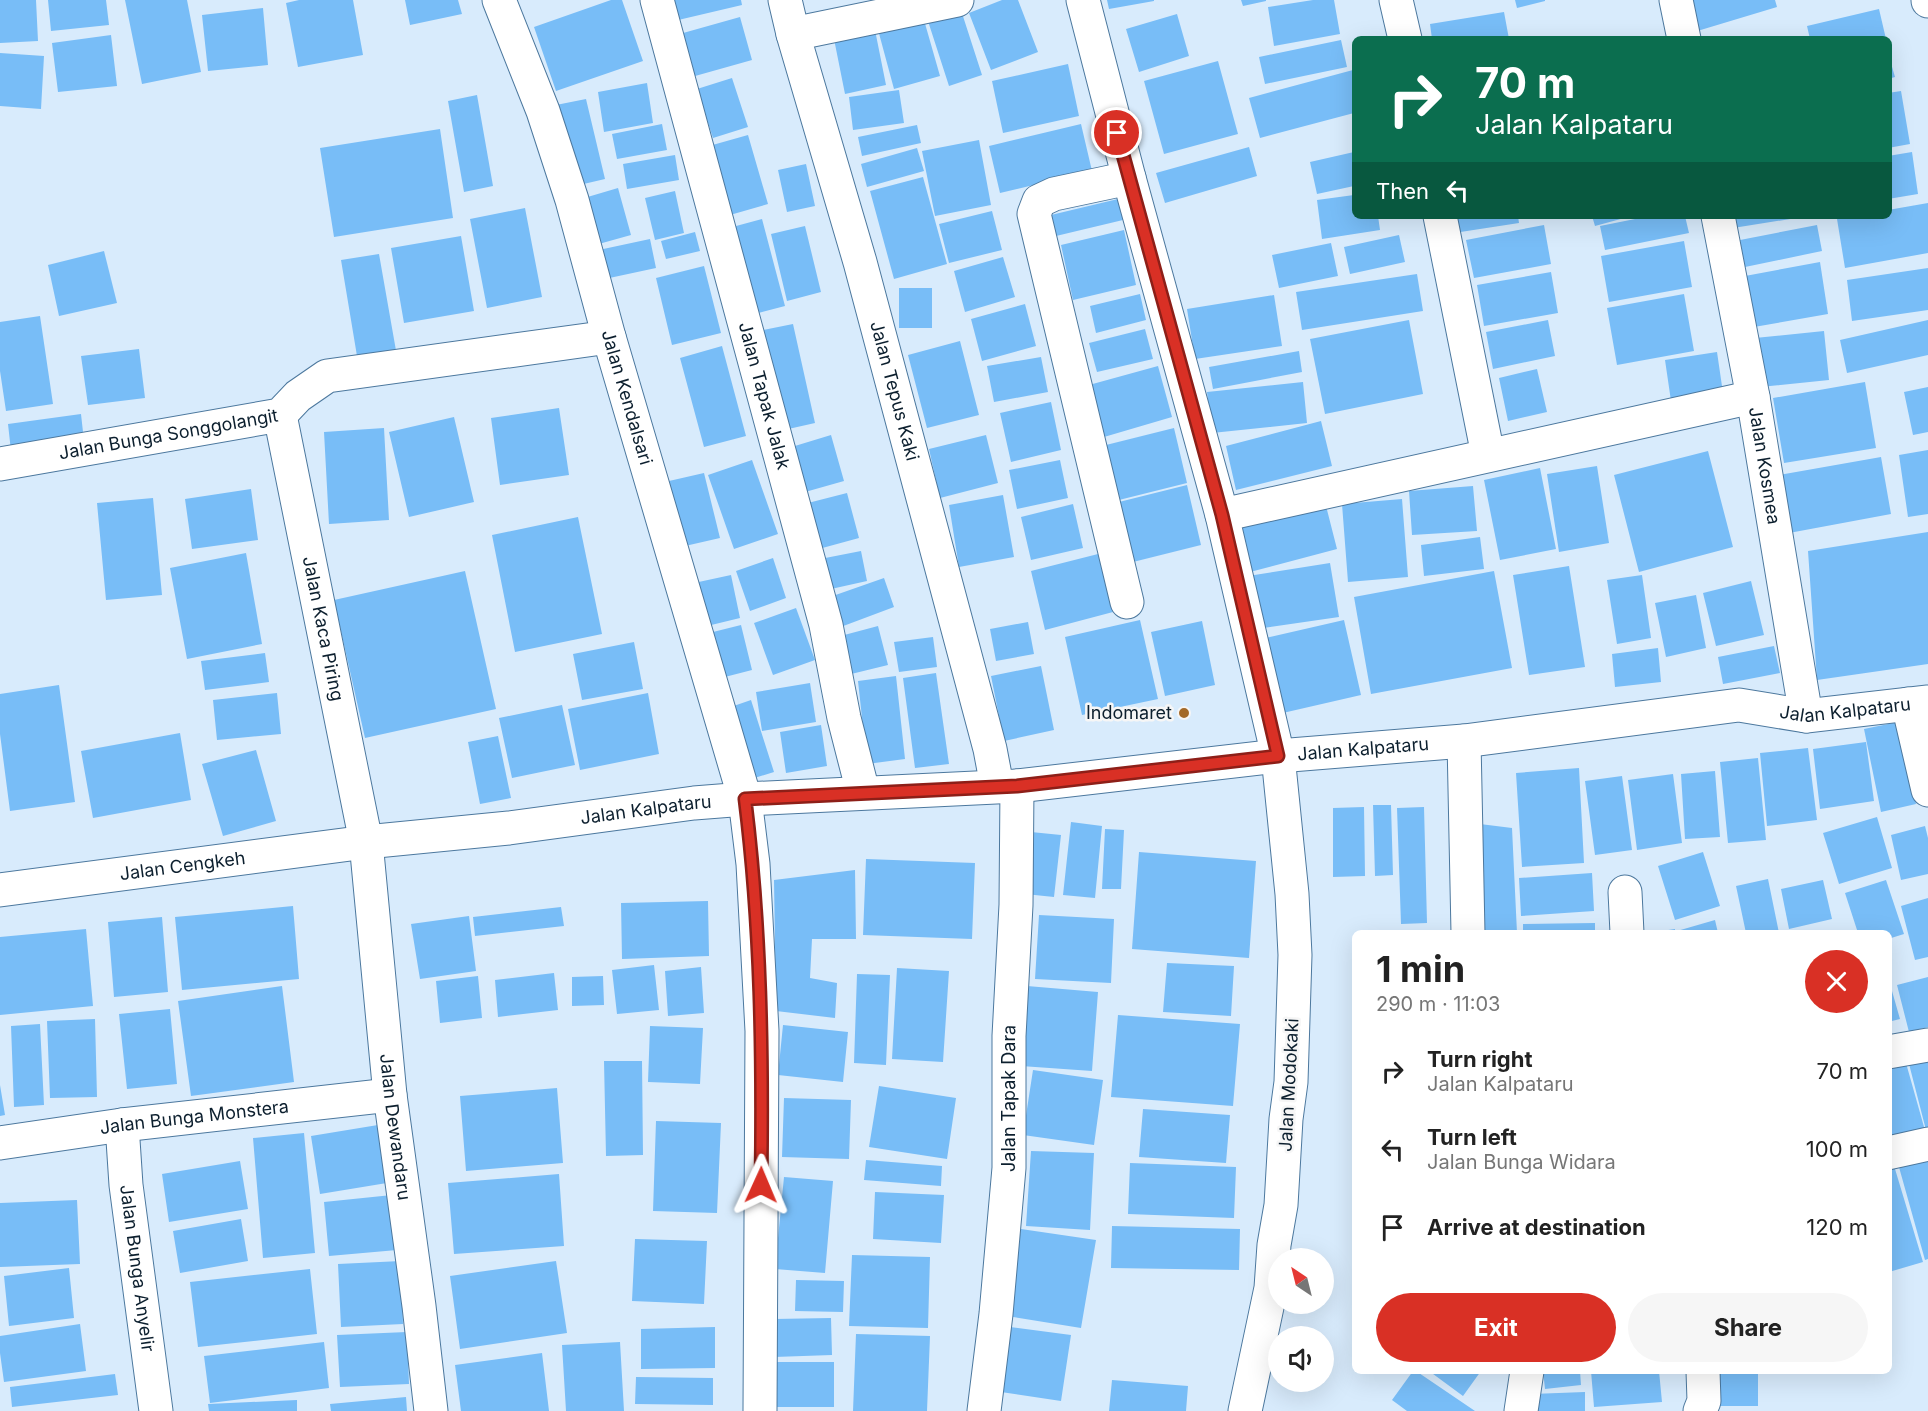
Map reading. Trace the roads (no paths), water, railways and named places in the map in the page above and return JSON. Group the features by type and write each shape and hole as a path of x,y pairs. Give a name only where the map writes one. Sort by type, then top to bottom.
{"street":[{"name":"Jalan Kendalsari","path":"499,0 543,111 573,200 609,337 745,799 753,864 762,1031 760,1411"},
{"name":"Jalan Tapak Jalak","path":"657,0 826,625 844,718 862,792"},
{"name":"Jalan Tepus Kaki","path":"785,0 860,262 987,738 1007,786"},
{"path":"793,34 957,0"},
{"name":"Jalan Modokaki","path":"1083,0 1129,178 1222,515 1278,756 1292,894 1295,955 1291,1082 1286,1119 1281,1205 1274,1245 1271,1288 1245,1411"},
{"path":"1396,0 1404,36"},
{"path":"1676,0 1683,36"},
{"path":"1127,602 1034,214 1039,201 1054,194 1129,178"},
{"path":"1441,219 1488,456"},
{"name":"Jalan Kosmea","path":"1719,219 1753,397 1806,716"},
{"name":"Jalan Bunga Songgolangit","path":"0,464 280,415 298,396 327,376 609,337"},
{"path":"1222,515 1753,397"},
{"name":"Jalan Kaca Piring","path":"280,415 366,842"},
{"name":"Jalan Kalpataru","path":"366,842 509,828 694,803 862,792 1007,786 1278,756 1464,741 1739,705 1806,716 1918,703"},
{"path":"1918,703 1928,790"},
{"path":"1464,741 1468,930"},
{"name":"Jalan Tapak Dara","path":"984,1411 996,1314 1009,1168 1009,1036 1016,905 1007,786"},
{"name":"Jalan Cengkeh","path":"0,890 366,842"},
{"name":"Jalan Dewandaru","path":"366,842 390,1095 431,1411"},
{"path":"1625,892 1627,930"},
{"path":"1892,1051 1928,1045"},
{"name":"Jalan Bunga Monstera","path":"0,1143 122,1125 390,1095"},
{"name":"Jalan Bunga Anyelir","path":"122,1125 126,1185 156,1411"},
{"path":"1892,1152 1928,1144"},
{"path":"1521,1411 1527,1374"},
{"path":"1700,1411 1704,1401 1703,1374"}],"place":[{"name":"Indomaret","path":"1184,713"}]}
